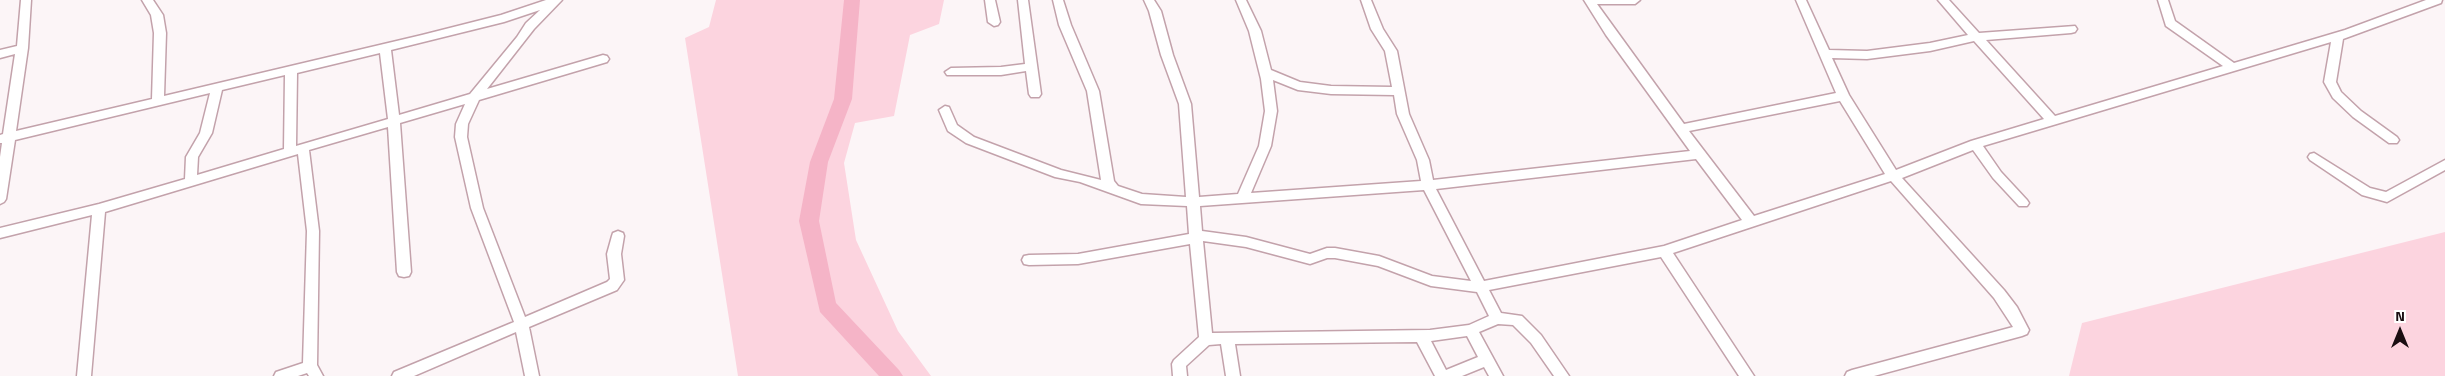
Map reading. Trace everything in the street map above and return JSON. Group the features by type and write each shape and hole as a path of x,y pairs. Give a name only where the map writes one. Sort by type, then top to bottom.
{"street":[{"path":"0,199 5,138 22,48 26,0"},
{"path":"147,0 157,15 160,33 158,101"},
{"path":"5,138 385,48 504,18 556,0"},
{"path":"532,376 522,326 477,208 461,137 462,124 474,97 521,40 530,26 556,0"},
{"path":"990,0 994,22"},
{"path":"1023,0 1030,67 1035,94"},
{"path":"1058,0 1065,25 1074,42 1093,91 1104,168 1108,182 1114,190"},
{"path":"1149,0 1156,11 1167,55 1185,104 1203,323 1206,339"},
{"path":"1241,0 1255,31 1266,73 1271,111 1265,146 1242,198"},
{"path":"1366,0 1377,29 1391,51 1403,114 1423,160 1428,185 1497,318"},
{"path":"1590,1 1635,0"},
{"path":"1801,0 1843,96 1893,176 1998,294 2012,311 2022,330 1852,376"},
{"path":"1943,0 2052,119"},
{"path":"2164,0 2170,23 2230,66"},
{"path":"1029,260 1078,259 1197,237 1246,242 1310,259 1327,252 1335,252 1379,261 1431,281 1480,287 1664,251 1893,176 1975,144 2230,66 2338,36 2437,0"},
{"path":"1590,1 1680,129 1751,222"},
{"path":"1826,54 1868,55 1930,47 1976,37 2070,29"},
{"path":"2338,36 2330,82 2337,95 2357,114 2393,140"},
{"path":"0,54 22,48"},
{"path":"385,48 394,120 404,272"},
{"path":"0,233 99,209 191,180 603,59"},
{"path":"951,72 1001,71 1030,67"},
{"path":"281,376 313,371 313,231 297,150 291,70"},
{"path":"1266,73 1298,86 1331,90 1398,91"},
{"path":"191,180 192,157 206,133 217,88"},
{"path":"1680,129 1843,96"},
{"path":"945,110 952,128 970,140 1059,174 1081,178 1141,199 1193,202 1428,185 1699,154"},
{"path":"1975,144 1997,175 2023,203"},
{"path":"2314,157 2366,192 2386,197 2445,164"},
{"path":"84,376 99,209"},
{"path":"400,376 522,326 612,286 617,280 614,254 618,236"},
{"path":"1664,251 1747,376"},
{"path":"1180,376 1179,364 1206,339 1422,336 1471,330 1497,318 1517,320 1536,339 1562,376"},
{"path":"1471,330 1496,376"},
{"path":"1422,336 1442,376"},
{"path":"1227,338 1232,376"},
{"path":"1448,376 1487,359"}],"shaded area":[{"path":"716,0 944,0 939,24 910,35 894,116 855,123 844,163 856,240 898,331 931,376 738,376 685,38 709,27"},
{"path":"2445,232 2445,376 2069,376 2082,323"}],"waterway":[{"path":"852,0 843,99 819,162 809,221 827,306 892,376"}]}
